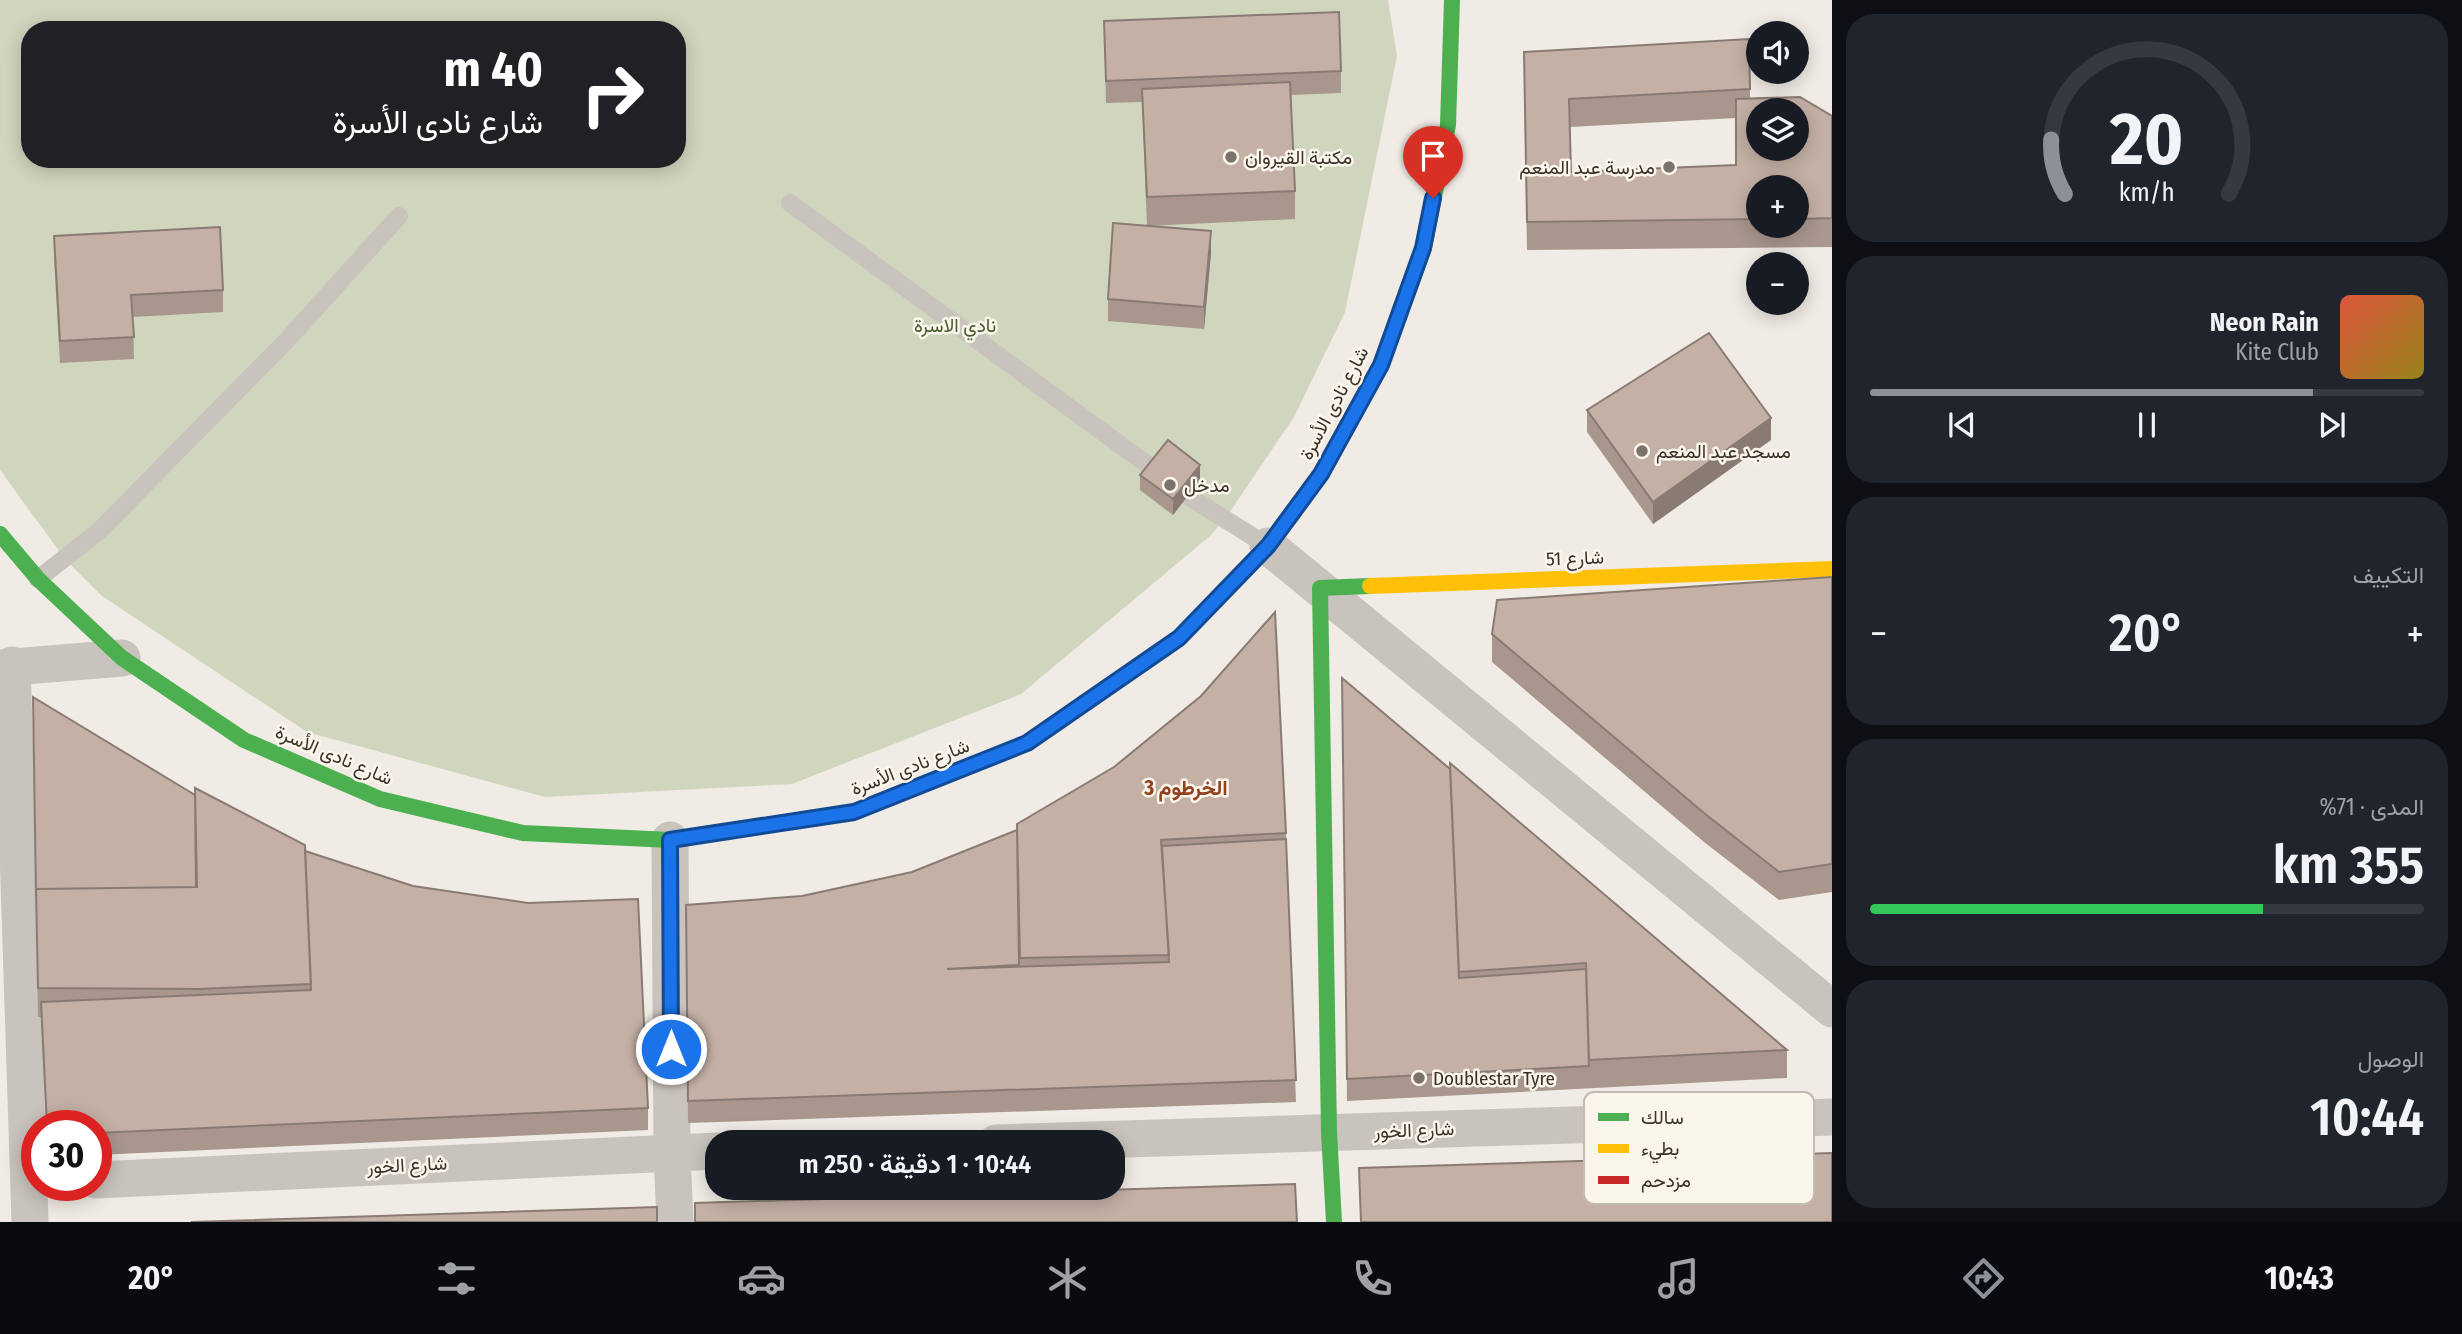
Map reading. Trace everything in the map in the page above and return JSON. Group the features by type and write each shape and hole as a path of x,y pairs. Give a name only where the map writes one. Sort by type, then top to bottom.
{"street":[{"path":"1452,0 1458,0"},
{"name":"شارع نادى الأسرة","path":"0,534 38,579 122,658 244,740 380,799 523,833 670,840 854,812 1027,743 1179,638 1268,546 1321,474 1381,365 1423,248 1448,125 1452,0"},
{"path":"1268,546 1832,1009"},
{"name":"شارع 51","path":"1320,588 1832,569"},
{"path":"1320,588 1329,1132 1334,1222"},
{"path":"21,1152 6,666 122,658"},
{"path":"670,840 675,1222"},
{"name":"شارع الخور","path":"1814,1118 1832,1117"},
{"name":"شارع الخور","path":"1125,1139 1584,1124"},
{"name":"شارع الخور","path":"112,1179 705,1152"},
{"path":"26,1201 30,1222"}],"lane":[{"path":"790,203 1156,471"},
{"path":"38,579 99,531 288,339 398,216"},
{"path":"1188,496 1268,546"}],"green space":[{"name":"نادي الاسرة","path":"0,0 1388,0 1397,56 1345,312 1294,417 1225,519 1210,536 1021,694 792,784 545,797 307,732 102,596 65,559 0,470"}],"building":[{"path":"1339,12 1341,71 1106,81 1104,21"},
{"path":"1746,39 1746,84 1750,84 1750,89 1569,99 1571,172 1736,165 1736,99 1746,99 1746,161 1809,161 1809,102 1832,116 1832,218 1809,219 1809,175 1746,175 1746,219 1527,222 1524,52"},
{"path":"1290,82 1295,191 1147,197 1142,89"},
{"path":"1113,223 1211,231 1204,307 1108,299"},
{"path":"220,227 223,290 131,295 134,337 60,341 54,236"},
{"path":"1709,333 1771,418 1653,502 1587,410"},
{"path":"1168,440 1200,465 1173,499 1140,475"},
{"path":"1832,577 1832,864 1779,872 1704,813 1492,634 1497,600"},
{"path":"1275,612 1286,833 1161,840 1169,955 1020,958 1017,824 1114,767 1201,696"},
{"path":"1342,678 1450,769 1459,978 1586,969 1589,1066 1347,1079"},
{"path":"33,697 195,795 196,887 36,889 36,896"},
{"path":"1450,763 1787,1050 1589,1060 1586,963 1459,972"},
{"path":"195,788 305,845 311,984 199,989 38,988 36,889 197,887"},
{"path":"1017,830 1019,965 947,969 1169,962 1162,846 1286,839 1296,1080 688,1101 686,905 802,896 912,872"},
{"path":"305,851 413,886 528,903 638,899 648,1108 112,1132 112,1110 46,1110 41,1002 311,990"},
{"path":"1832,1153 1832,1222 1361,1222 1359,1168 1584,1161 1584,1204 1814,1204 1814,1154"},
{"path":"1295,1184 1297,1222 695,1222 695,1203 790,1200 1125,1200 1125,1189"},
{"path":"657,1207 657,1222 191,1222"}],"traffic: fast":[{"path":"1081,706 1179,638 1268,546 1321,474 1381,365 1424,248 1448,125 1452,0"},
{"path":"0,534 38,579 122,658 244,740 380,799 523,833 670,840 832,815"},
{"path":"1334,1222 1329,1132 1320,588 1370,586"}],"traffic: slow":[{"path":"1370,586 1832,569"}],"traffic: jam":[{"path":"832,815 854,812 1027,743 1081,706"}],"place":[{"name":"مكتبة القيروان","path":"1231,157"},
{"name":"مدرسة عبد المنعم","path":"1669,167"},
{"name":"مسجد عبد المنعم","path":"1642,451"},
{"name":"مدخل","path":"1170,485"},
{"name":"Doublestar Tyre","path":"1419,1078"}],"district":[{"name":"الخرطوم 3","path":"1186,788"}],"route":[{"path":"671,1049 670,840 854,812 1027,743 1179,638 1268,546 1321,474 1381,365 1423,248 1433,198"}]}
